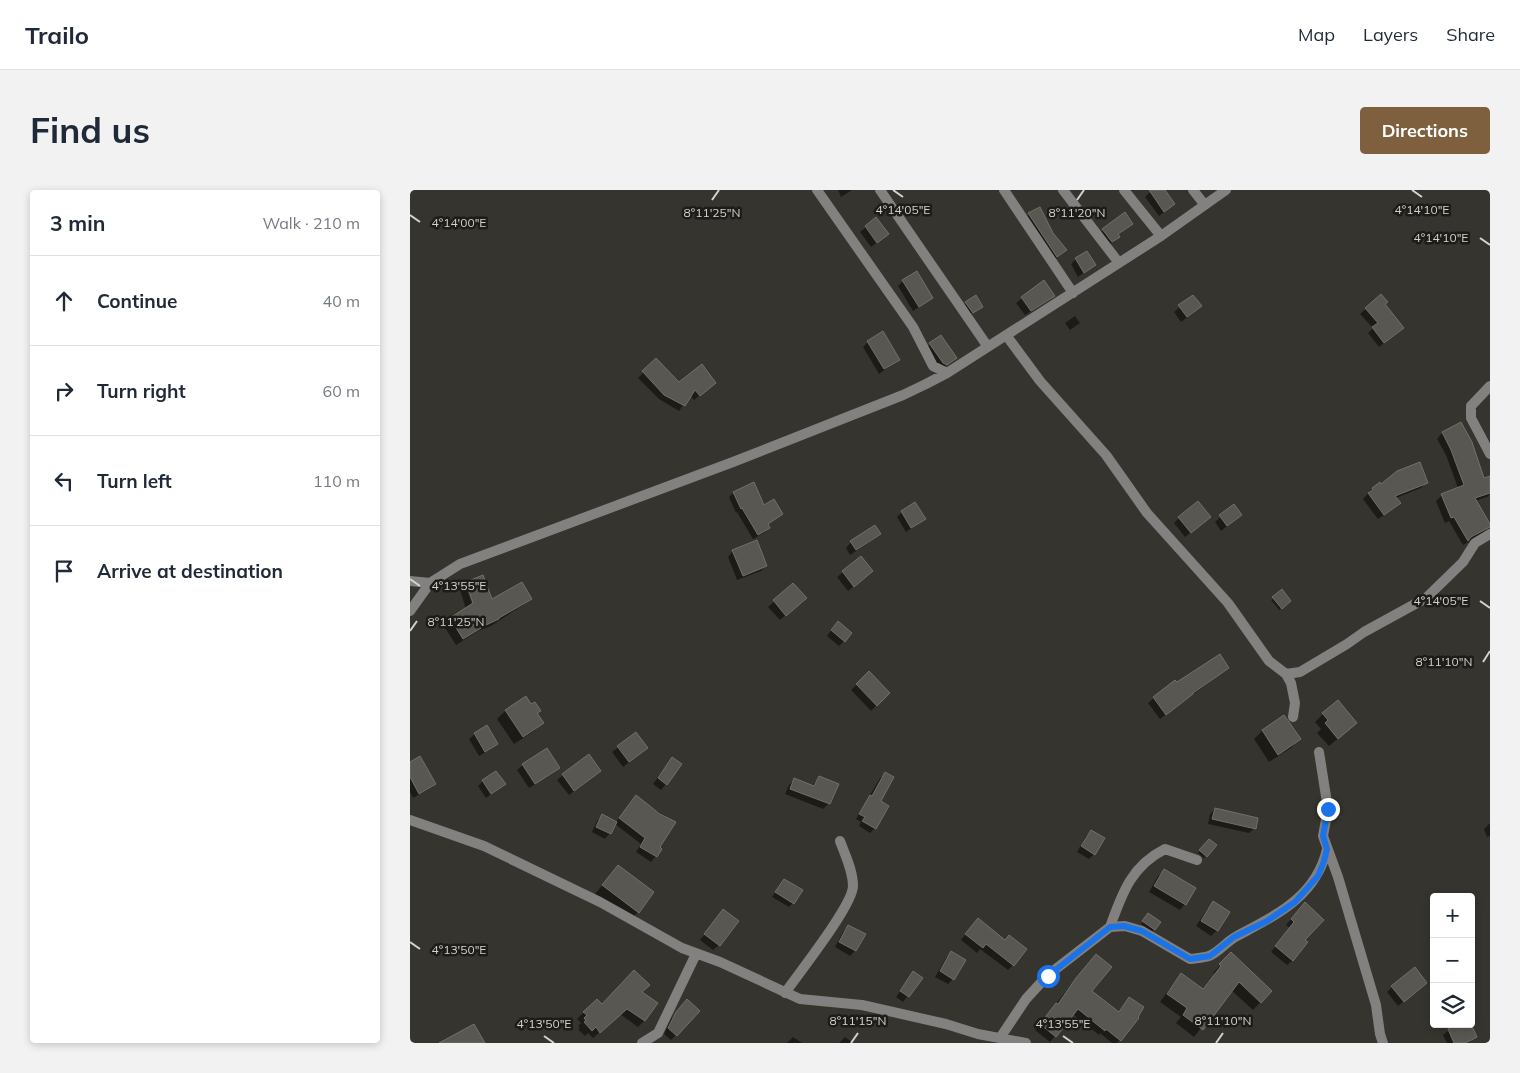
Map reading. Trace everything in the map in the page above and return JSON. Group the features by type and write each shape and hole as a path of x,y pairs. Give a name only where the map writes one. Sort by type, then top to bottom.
{"street":[{"path":"817,190 913,326 933,366 947,373"},
{"path":"880,190 988,347"},
{"path":"1004,190 1072,293"},
{"path":"1063,190 1119,263"},
{"path":"1124,190 1162,236"},
{"path":"1193,190 1204,204"},
{"path":"410,611 430,583 460,564 742,458 903,395 926,384 947,373 1162,236 1226,190"},
{"path":"1006,335 1040,381 1106,455 1147,514 1228,603 1270,661 1286,674 1291,683 1295,702 1293,718"},
{"path":"926,384 933,366"},
{"path":"1490,386 1471,406 1471,418 1490,454"},
{"path":"1286,674 1300,672 1364,632 1426,598 1464,562 1475,544 1490,534"},
{"path":"410,581 430,583"},
{"path":"1320,752 1328,809 1323,836 1338,877 1376,1005 1380,1034 1384,1043"},
{"path":"410,820 484,846 600,902 682,948 720,962 800,999 862,1005 946,1024 978,1034 1026,1043"},
{"path":"785,993 841,914 849,899 853,887 850,867 840,841"},
{"path":"1000,1038 1026,998 1048,976 1110,927 1122,892 1151,856 1165,849 1197,860"},
{"path":"1110,927 1124,926 1142,931 1190,959 1210,956 1234,937 1267,921 1295,902 1318,876 1327,849"},
{"path":"642,1043 658,1033 696,954"},
{"path":"972,1043 978,1034"}],"building":[{"path":"1149,190 1165,190 1175,204 1164,212"},
{"path":"1040,207 1053,233 1067,250 1057,257 1028,213"},
{"path":"1125,212 1133,224 1118,234 1120,237 1112,242 1102,229"},
{"path":"876,217 889,234 877,243 865,226"},
{"path":"1087,251 1096,265 1084,273 1075,258"},
{"path":"917,271 933,298 919,307 902,280"},
{"path":"1044,280 1055,296 1031,311 1021,297"},
{"path":"1381,294 1388,302 1385,304 1404,328 1384,343 1372,327 1378,323 1365,308"},
{"path":"976,295 983,307 973,313 965,302"},
{"path":"1193,295 1202,306 1187,317 1178,305"},
{"path":"883,331 900,360 884,369 867,341"},
{"path":"941,335 957,358 947,365 943,363 929,343"},
{"path":"656,358 679,382 702,364 716,383 700,396 695,390 685,406 664,395 642,371"},
{"path":"1461,422 1472,442 1484,478 1490,476 1490,493 1475,498 1490,527 1471,537 1468,541 1454,517 1451,518 1441,494 1464,485 1442,432"},
{"path":"1420,462 1428,483 1395,496 1401,503 1384,515 1368,493 1373,490 1372,488 1380,482 1381,484 1397,471"},
{"path":"754,482 764,505 774,499 783,514 768,524 770,528 758,535 741,509 733,492"},
{"path":"1198,501 1211,517 1191,533 1178,517"},
{"path":"915,502 926,519 911,528 901,511"},
{"path":"1234,504 1242,515 1227,526 1219,515"},
{"path":"875,525 881,534 856,550 850,541"},
{"path":"757,540 767,566 743,576 732,550"},
{"path":"861,556 873,571 854,587 842,571"},
{"path":"483,575 492,599 522,582 532,599 463,639 450,618 473,603 466,582"},
{"path":"793,583 807,598 786,616 773,600"},
{"path":"1282,589 1291,601 1282,609 1272,597"},
{"path":"838,621 852,633 845,642 831,630"},
{"path":"1220,654 1229,668 1166,715 1153,697 1175,680 1177,682"},
{"path":"869,671 890,693 877,706 856,684"},
{"path":"526,696 531,704 535,702 541,711 537,713 544,723 523,737 505,710"},
{"path":"1338,700 1357,723 1338,739 1325,723 1328,720 1322,713"},
{"path":"1284,715 1301,739 1278,755 1262,730"},
{"path":"487,725 498,744 485,752 474,733"},
{"path":"636,732 648,748 629,762 617,746"},
{"path":"547,748 560,768 535,784 522,764"},
{"path":"589,754 601,771 574,791 562,774"},
{"path":"420,756 436,784 419,794 410,777 410,762"},
{"path":"672,757 682,764 667,785 658,778"},
{"path":"496,771 506,784 491,794 482,780"},
{"path":"885,772 894,777 881,801 889,806 876,829 862,821 865,817 859,814 870,795 872,796"},
{"path":"819,776 839,784 830,804 790,789 794,778 814,786"},
{"path":"636,795 660,814 676,822 660,847 662,849 657,857 640,847 645,838 619,818"},
{"path":"1215,808 1258,818 1256,829 1212,819"},
{"path":"602,814 617,822 611,834 596,827"},
{"path":"1091,830 1105,838 1095,855 1081,846"},
{"path":"1209,839 1217,845 1207,857 1199,850"},
{"path":"618,865 654,892 639,913 602,885"},
{"path":"1164,869 1196,888 1186,905 1154,886"},
{"path":"784,879 803,890 794,904 775,892"},
{"path":"1213,901 1230,912 1218,931 1201,921"},
{"path":"1305,902 1324,920 1305,940 1308,942 1293,961 1275,946 1294,922 1291,919"},
{"path":"723,909 739,921 720,946 704,934"},
{"path":"1148,913 1161,922 1155,930 1142,921"},
{"path":"978,918 1005,940 1009,935 1027,949 1014,966 986,944 983,948 965,934"},
{"path":"848,925 866,934 856,951 839,942"},
{"path":"951,951 966,960 954,980 940,971"},
{"path":"1231,952 1272,991 1261,1003 1239,982 1203,1030 1183,1015 1187,1008 1167,994 1181,973 1203,989 1221,966 1219,964"},
{"path":"1096,954 1112,967 1092,991 1119,1012 1129,997 1144,1007 1139,1018 1121,1041 1106,1029 1105,1031 1078,1009 1056,1037 1040,1024 1056,1003 1058,1004"},
{"path":"1415,967 1427,983 1404,1002 1391,986"},
{"path":"634,970 650,985 642,992 658,1003 645,1021 627,1009 600,1033 596,1027 592,1031 584,1022 586,1021 584,1018 587,1015 583,1012 597,999 602,1004"},
{"path":"913,971 923,978 909,997 900,991"},
{"path":"687,999 700,1011 677,1036 668,1028 676,1012"},
{"path":"474,1024 485,1043 439,1043"},
{"path":"1473,1028 1477,1037 1466,1043 1454,1043 1448,1029"}],"route":[{"path":"1048,976 1110,927 1124,926 1142,931 1190,959 1210,956 1234,937 1267,921 1295,902 1318,876 1327,849 1323,836 1328,809"}]}
